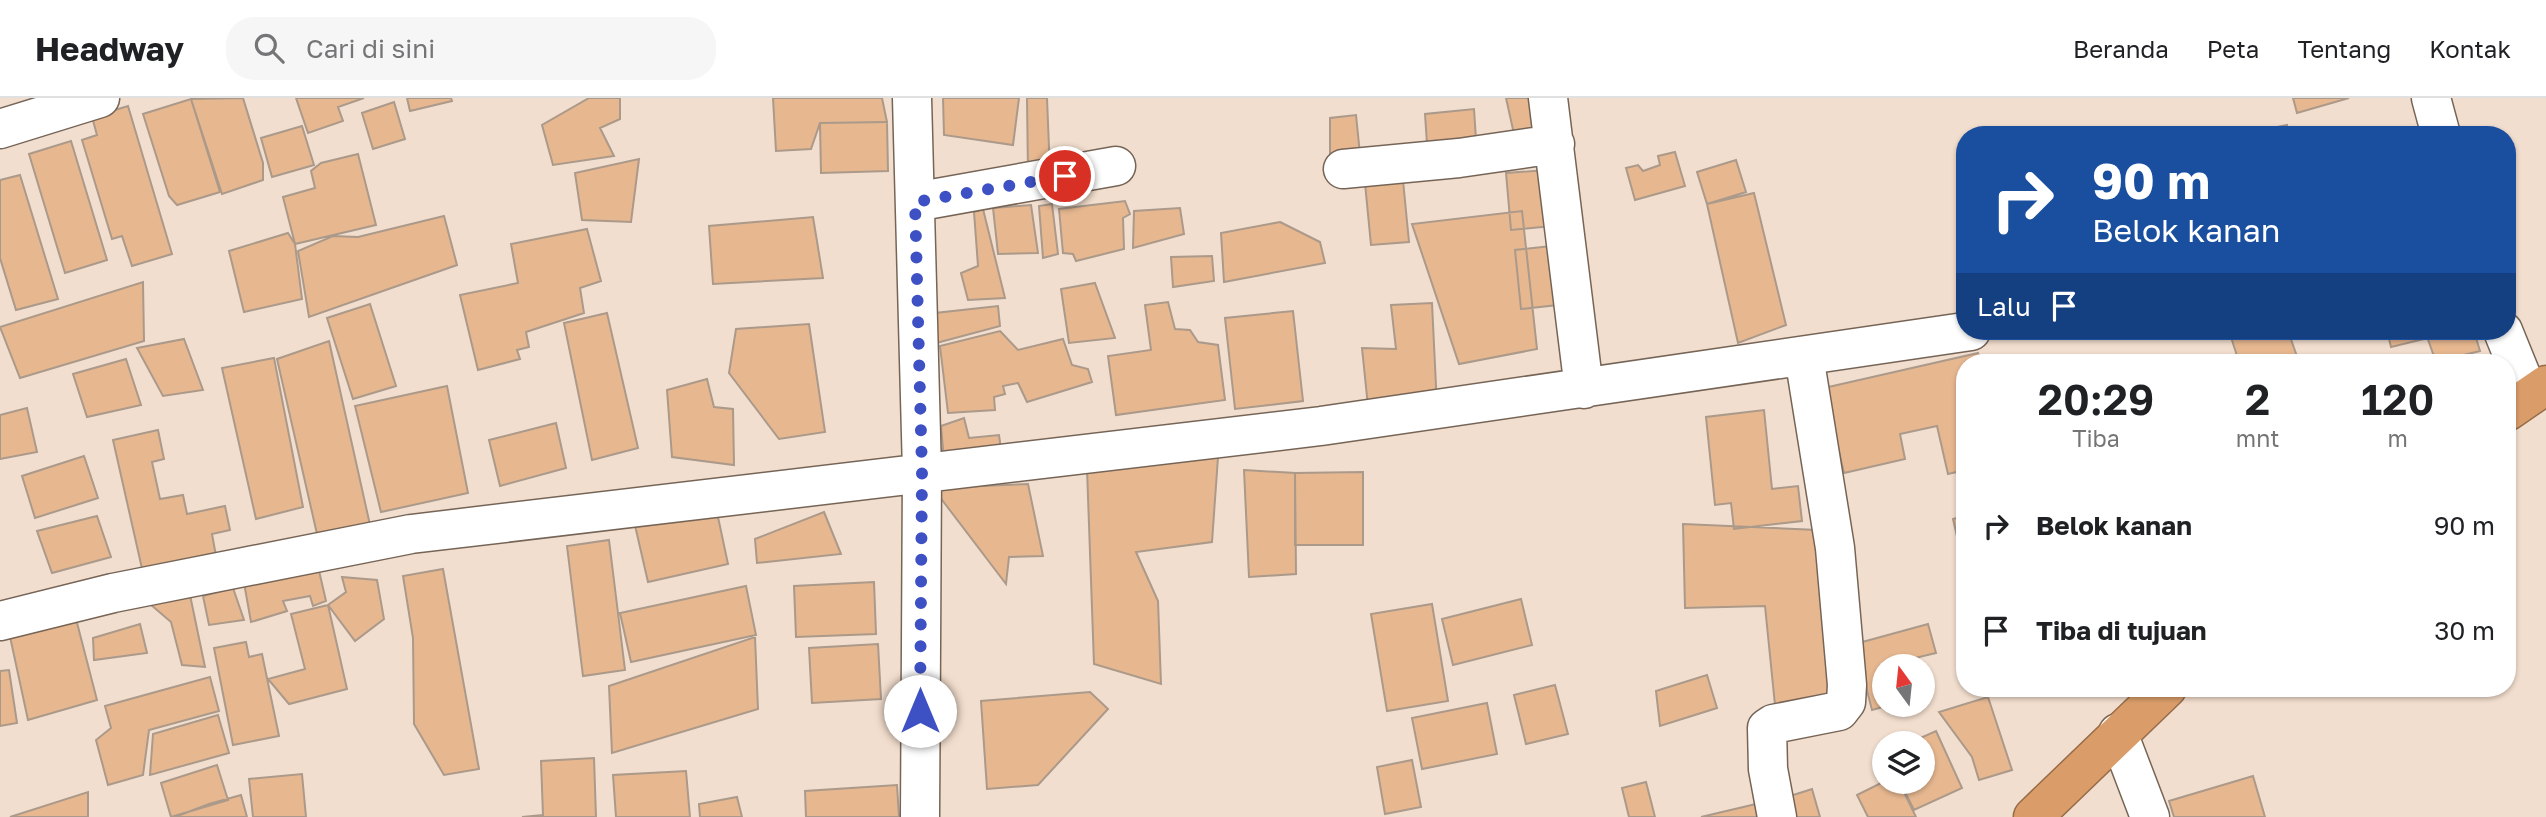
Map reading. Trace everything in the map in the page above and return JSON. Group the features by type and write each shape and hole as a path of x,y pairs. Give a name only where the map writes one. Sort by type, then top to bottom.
{"highway":[{"path":"2033,817 2157,697"}],"street":[{"path":"0,129 100,98"},
{"path":"912,98 922,472 920,817"},
{"path":"1548,98 1584,389"},
{"path":"2431,98 2439,126"},
{"path":"1343,169 1460,158 1555,144"},
{"path":"915,202 1116,166"},
{"path":"0,621 113,593 411,534 1279,431 1956,333"},
{"path":"1777,817 1768,769 1767,728 1773,724 1839,711 1846,702 1847,685 1835,548 1804,356"},
{"path":"2516,365 2528,397"},
{"path":"2118,733 2150,817"}],"building":[{"path":"243,98 263,163 263,180 222,194 191,99"},
{"path":"296,98 364,98 338,107 343,121 308,133"},
{"path":"407,98 451,98 452,101 410,111"},
{"path":"589,98 620,98 620,119 600,128 614,156 553,165 542,125"},
{"path":"773,98 882,98 887,122 820,123 811,149 776,151"},
{"path":"943,98 1019,98 1013,145 944,135"},
{"path":"1027,98 1047,98 1050,173 1028,174"},
{"path":"1506,98 1533,98 1542,137 1516,143"},
{"path":"2293,98 2349,98 2297,113"},
{"path":"191,99 220,192 177,205 169,196 143,114"},
{"path":"394,102 405,139 373,149 362,113"},
{"path":"128,106 172,254 132,266 122,236 112,239 82,140 97,135 92,117"},
{"path":"1474,109 1477,155 1428,159 1425,114"},
{"path":"1356,115 1361,164 1330,168 1330,118"},
{"path":"887,122 888,171 821,173 820,123"},
{"path":"302,126 314,165 272,177 261,138"},
{"path":"71,141 107,260 65,273 29,154"},
{"path":"1675,152 1685,186 1635,200 1626,168 1638,165 1643,171 1660,165 1658,156"},
{"path":"358,154 376,225 295,244 283,197 315,188 311,171 321,163"},
{"path":"639,159 631,222 582,220 575,173"},
{"path":"1736,160 1746,192 1707,204 1697,172"},
{"path":"1402,170 1409,242 1371,245 1364,173"},
{"path":"1547,170 1552,226 1511,230 1506,173"},
{"path":"20,175 58,299 16,310 0,258 0,180"},
{"path":"1754,193 1786,325 1738,343 1707,204"},
{"path":"1125,201 1130,214 1123,218 1124,249 1076,261 1073,254 1063,253 1059,209"},
{"path":"1052,204 1058,254 1043,258 1039,206"},
{"path":"1031,205 1038,253 998,254 993,208"},
{"path":"1180,208 1184,234 1133,248 1134,211"},
{"path":"983,209 1005,298 968,300 961,273 978,266 974,212"},
{"path":"1522,211 1537,349 1459,364 1412,224"},
{"path":"444,216 457,265 309,317 298,251 333,236 358,237"},
{"path":"813,217 823,278 713,284 709,226"},
{"path":"1280,222 1320,242 1325,263 1224,282 1221,233"},
{"path":"587,229 601,281 580,288 584,313 526,332 529,347 517,350 520,359 478,370 460,295 518,283 511,244"},
{"path":"288,233 295,244 302,299 244,312 229,251"},
{"path":"1560,245 1567,304 1521,309 1515,250"},
{"path":"1212,256 1214,281 1173,287 1171,257"},
{"path":"143,282 144,341 20,378 0,327"},
{"path":"1095,283 1115,338 1069,343 1061,289"},
{"path":"1168,302 1175,329 1190,330 1198,342 1218,345 1225,400 1116,415 1108,356 1151,350 1145,305"},
{"path":"1432,303 1437,407 1369,416 1362,348 1396,349 1391,305"},
{"path":"370,304 396,386 353,399 327,318"},
{"path":"998,306 1000,326 929,345 926,314"},
{"path":"1293,311 1303,401 1235,409 1225,318"},
{"path":"607,313 638,448 592,460 564,323"},
{"path":"809,324 825,432 779,439 729,373 736,329"},
{"path":"1000,331 1018,350 1063,339 1072,365 1088,369 1092,382 1027,402 1018,383 1003,386 1005,394 994,397 995,410 948,413 940,346"},
{"path":"184,339 203,390 163,396 137,348"},
{"path":"2232,340 2291,340 2296,354 2236,354"},
{"path":"2389,340 2420,340 2391,347"},
{"path":"2428,340 2477,340 2480,351 2468,354 2433,354"},
{"path":"329,341 370,525 317,534 277,359"},
{"path":"274,358 303,507 256,519 222,368"},
{"path":"1956,358 1956,472 1948,474 1937,426 1900,434 1905,459 1844,473 1824,388"},
{"path":"126,359 141,405 87,417 73,374"},
{"path":"707,379 714,407 733,409 734,465 672,457 667,390"},
{"path":"447,386 468,493 381,512 355,406"},
{"path":"27,408 37,452 0,459 0,415"},
{"path":"1764,410 1772,489 1798,486 1802,521 1734,529 1731,503 1715,505 1706,417"},
{"path":"964,418 969,438 999,435 1001,449 944,460 941,426"},
{"path":"556,423 566,468 500,486 489,440"},
{"path":"158,430 164,459 152,462 160,499 183,495 187,514 225,506 230,530 212,534 216,556 143,573 113,440"},
{"path":"84,456 98,498 35,518 22,476"},
{"path":"1218,457 1212,542 1136,552 1158,601 1161,684 1094,664 1087,469"},
{"path":"1244,470 1295,473 1296,574 1249,577"},
{"path":"1363,472 1363,545 1295,545 1295,473"},
{"path":"1028,484 1043,556 1009,557 1006,584 933,488"},
{"path":"715,503 728,564 648,582 634,521"},
{"path":"824,512 841,554 757,563 755,539"},
{"path":"97,516 111,557 52,573 37,531"},
{"path":"1683,524 1817,530 1840,694 1775,705 1765,606 1685,608"},
{"path":"609,540 625,670 583,676 567,546"},
{"path":"317,562 326,601 313,606 310,596 283,601 287,611 251,622 244,583"},
{"path":"443,569 479,769 444,775 414,724 413,638 403,576"},
{"path":"342,577 377,580 384,619 355,641 328,605 346,592"},
{"path":"874,582 876,634 796,637 794,586"},
{"path":"746,586 756,635 631,662 620,613"},
{"path":"233,588 244,620 209,625 203,596"},
{"path":"190,595 205,667 182,665 171,622 150,604"},
{"path":"1521,599 1532,645 1453,665 1442,619"},
{"path":"1432,604 1448,701 1387,711 1371,614"},
{"path":"328,605 347,689 289,704 268,679 305,669 291,614"},
{"path":"75,615 97,700 28,720 9,632"},
{"path":"140,624 147,653 94,660 93,638"},
{"path":"1928,624 1936,653 1872,654 1872,710 1855,644"},
{"path":"755,637 758,709 612,753 609,686"},
{"path":"246,642 249,657 262,654 279,736 233,745 214,648"},
{"path":"878,644 881,699 812,703 809,648"},
{"path":"9,670 17,723 0,726 0,671"},
{"path":"1707,675 1717,708 1660,726 1656,691"},
{"path":"210,677 219,711 149,730 143,775 108,785 96,740 111,728 105,706"},
{"path":"1555,685 1568,734 1526,744 1514,695"},
{"path":"1090,692 1108,709 1038,785 987,789 981,701"},
{"path":"1988,697 2012,770 1979,780 1972,757 1939,712"},
{"path":"1487,703 1497,754 1422,769 1412,718"},
{"path":"218,715 229,753 150,775 153,734"},
{"path":"1935,731 1962,788 1914,810 1906,794 1935,794"},
{"path":"594,758 596,817 522,817 543,815 541,761"},
{"path":"1412,760 1421,807 1385,814 1377,767"},
{"path":"217,765 228,800 171,817 161,783"},
{"path":"686,771 690,817 616,817 613,775"},
{"path":"302,774 306,817 253,817 249,779"},
{"path":"2253,776 2265,817 2174,817 2169,801"},
{"path":"1646,782 1655,817 1629,817 1622,788"},
{"path":"897,785 899,817 806,817 805,791"},
{"path":"1872,788 1872,794 1905,794 1916,817 1868,817 1857,795"},
{"path":"1812,789 1820,817 1793,817 1787,797"},
{"path":"88,792 88,817 10,817"},
{"path":"241,795 247,817 175,817 209,804"},
{"path":"737,797 742,817 700,817 699,804"},
{"path":"1756,804 1759,817 1701,817"}],"route":[{"path":"920,711 922,472 915,202 1065,176"}]}
